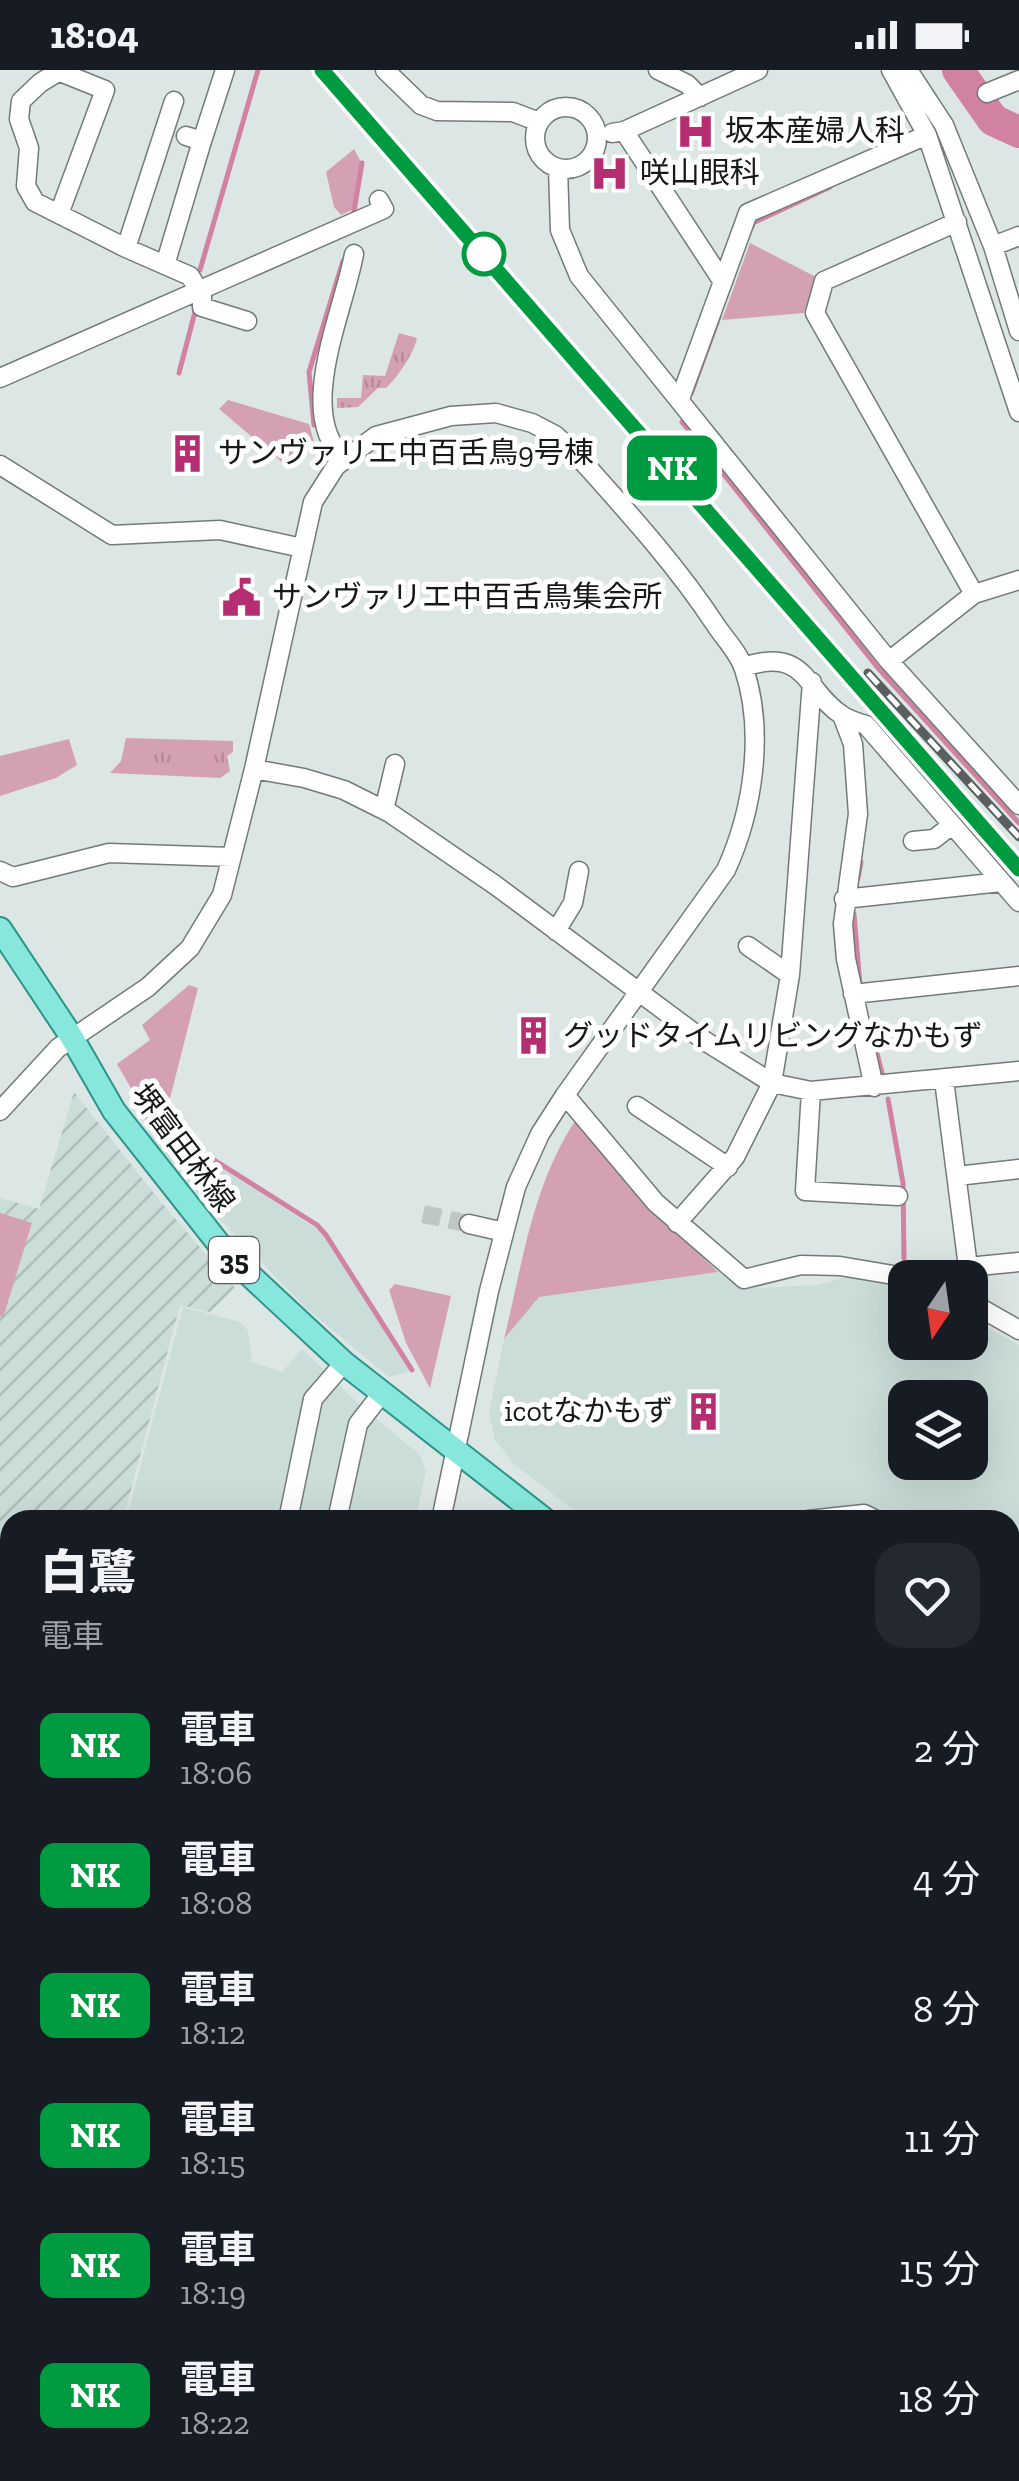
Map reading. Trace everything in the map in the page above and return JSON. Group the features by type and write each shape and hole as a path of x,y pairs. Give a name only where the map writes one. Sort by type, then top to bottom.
{"main road":[{"name":"堺富田林線","path":"0,929 71,1036 114,1110 226,1253 344,1363 531,1510"}],"street":[{"path":"166,265 194,138 224,70"},
{"path":"385,70 422,104 438,112 513,112 540,122"},
{"path":"658,70 688,84 700,97"},
{"path":"597,134 624,131 758,70"},
{"path":"891,70 927,135 1018,407"},
{"path":"908,70 944,125 993,246 1018,323"},
{"path":"59,214 105,90 61,71 21,101 19,119 29,148 26,186 34,202 126,248 190,276 200,291 202,307 247,321"},
{"path":"987,92 1019,80"},
{"path":"126,248 174,101"},
{"path":"576,109 592,122 597,134 594,149 584,163 558,168 538,151 536,131 540,122 554,110 576,109"},
{"path":"0,111 19,119"},
{"path":"624,131 722,282"},
{"path":"680,399 748,213 927,135"},
{"path":"558,168 560,230 578,276 889,661 1019,805"},
{"path":"0,378 384,209 379,200"},
{"path":"957,222 824,281 815,313 974,594"},
{"path":"993,246 1019,236"},
{"path":"345,459 330,447 322,419 324,375 354,254"},
{"path":"0,1111 71,1036 148,988 190,948 222,895 314,502 336,466 376,436 451,416 496,413 532,423 555,435 575,452 684,576 743,666 753,721 753,771 739,841 726,870 565,1095 540,1134 516,1187 489,1291 444,1510"},
{"path":"0,465 112,536 220,530 302,548"},
{"path":"889,661 974,594 1019,580"},
{"path":"743,666 760,661 786,662 812,682 842,716 853,744 858,814 842,924 874,1086"},
{"path":"677,1223 728,1167 772,1083 790,976 812,682"},
{"path":"842,716 866,726 1019,902"},
{"path":"384,810 395,764"},
{"path":"254,769 344,790 384,810 772,1083 811,1092 1019,1071"},
{"path":"912,841 934,839 952,825"},
{"path":"0,871 13,877 109,852 231,857"},
{"path":"556,931 573,903 580,871"},
{"path":"844,898 1001,882"},
{"path":"748,946 790,976"},
{"path":"853,994 1019,976"},
{"path":"944,1080 965,1260"},
{"path":"811,1092 805,1191 898,1196"},
{"path":"565,1095 656,1203 744,1279 801,1266 840,1266 888,1274"},
{"path":"637,1106 728,1167"},
{"path":"957,1176 1019,1169"},
{"path":"469,1224 504,1232"},
{"path":"988,1268 1019,1262"},
{"path":"988,1312 1019,1330"},
{"path":"290,1510 314,1399 344,1363"},
{"path":"339,1510 358,1424 382,1394"}],"shaded area":[{"path":"74,1092 235,1288 210,1312 180,1305 126,1510 0,1510 0,1198 39,1209"},
{"path":"143,1119 314,1227 325,1238 410,1371 389,1377 304,1306 210,1209 146,1132"},
{"name":"icotなかもず","path":"718,1272 741,1289 817,1285 847,1277 888,1285 888,1360 988,1360 988,1328 1019,1345 1019,1510 573,1510 513,1463 495,1439 489,1413 504,1339 539,1297"},
{"path":"183,1307 240,1322 248,1331 252,1362 282,1372 302,1349 364,1409 419,1454 426,1471 417,1510 129,1510"}],"green space":[{"path":"354,149 361,162 352,210 341,215 334,207 326,172"},
{"path":"750,243 816,277 804,313 722,320"},
{"path":"399,333 417,338 395,378 358,407 337,408 337,398 361,398 363,375 385,376"},
{"path":"228,400 309,424 314,442 290,469 219,409"},
{"path":"126,738 233,741 233,752 227,756 230,771 220,778 110,773 121,761"},
{"path":"69,739 77,765 56,778 0,796 0,756"},
{"path":"189,985 198,988 165,1118 140,1104 117,1064 150,1040 142,1025"},
{"path":"577,1118 654,1211 718,1272 539,1297 504,1339 539,1197"},
{"path":"0,1213 32,1223 3,1318 0,1316"},
{"path":"395,1284 451,1296 430,1388 406,1343 389,1290"}],"waterway":[{"path":"200,270 258,70"},
{"path":"958,70 993,120 1019,132"},
{"path":"354,211 362,163"},
{"path":"752,227 753,223 830,187"},
{"path":"314,425 309,372 343,261"},
{"path":"179,373 196,308"},
{"path":"691,394 719,317"},
{"path":"682,422 878,668 1019,823"},
{"path":"858,878 861,862"},
{"path":"854,914 860,985"},
{"path":"870,1027 882,1073"},
{"path":"888,1099 903,1183 904,1259"},
{"path":"144,1116 317,1225 412,1370"}],"tunnel":[{"path":"423,1214 469,1224"}],"railway":[{"path":"322,70 1019,869"},
{"path":"868,673 1019,837"}],"train":[{"name":"NK","path":"322,70 1019,869"}],"place":[{"name":"坂本産婦人科","path":"695,131"},
{"name":"咲山眼科","path":"610,173"},
{"name":"サンヴァリエ中百舌鳥9号棟","path":"188,453"},
{"name":"サンヴァリエ中百舌鳥集会所","path":"242,597"},
{"name":"グッドタイムリビングなかもず","path":"533,1036"},
{"name":"icotなかもず","path":"703,1411"}]}
